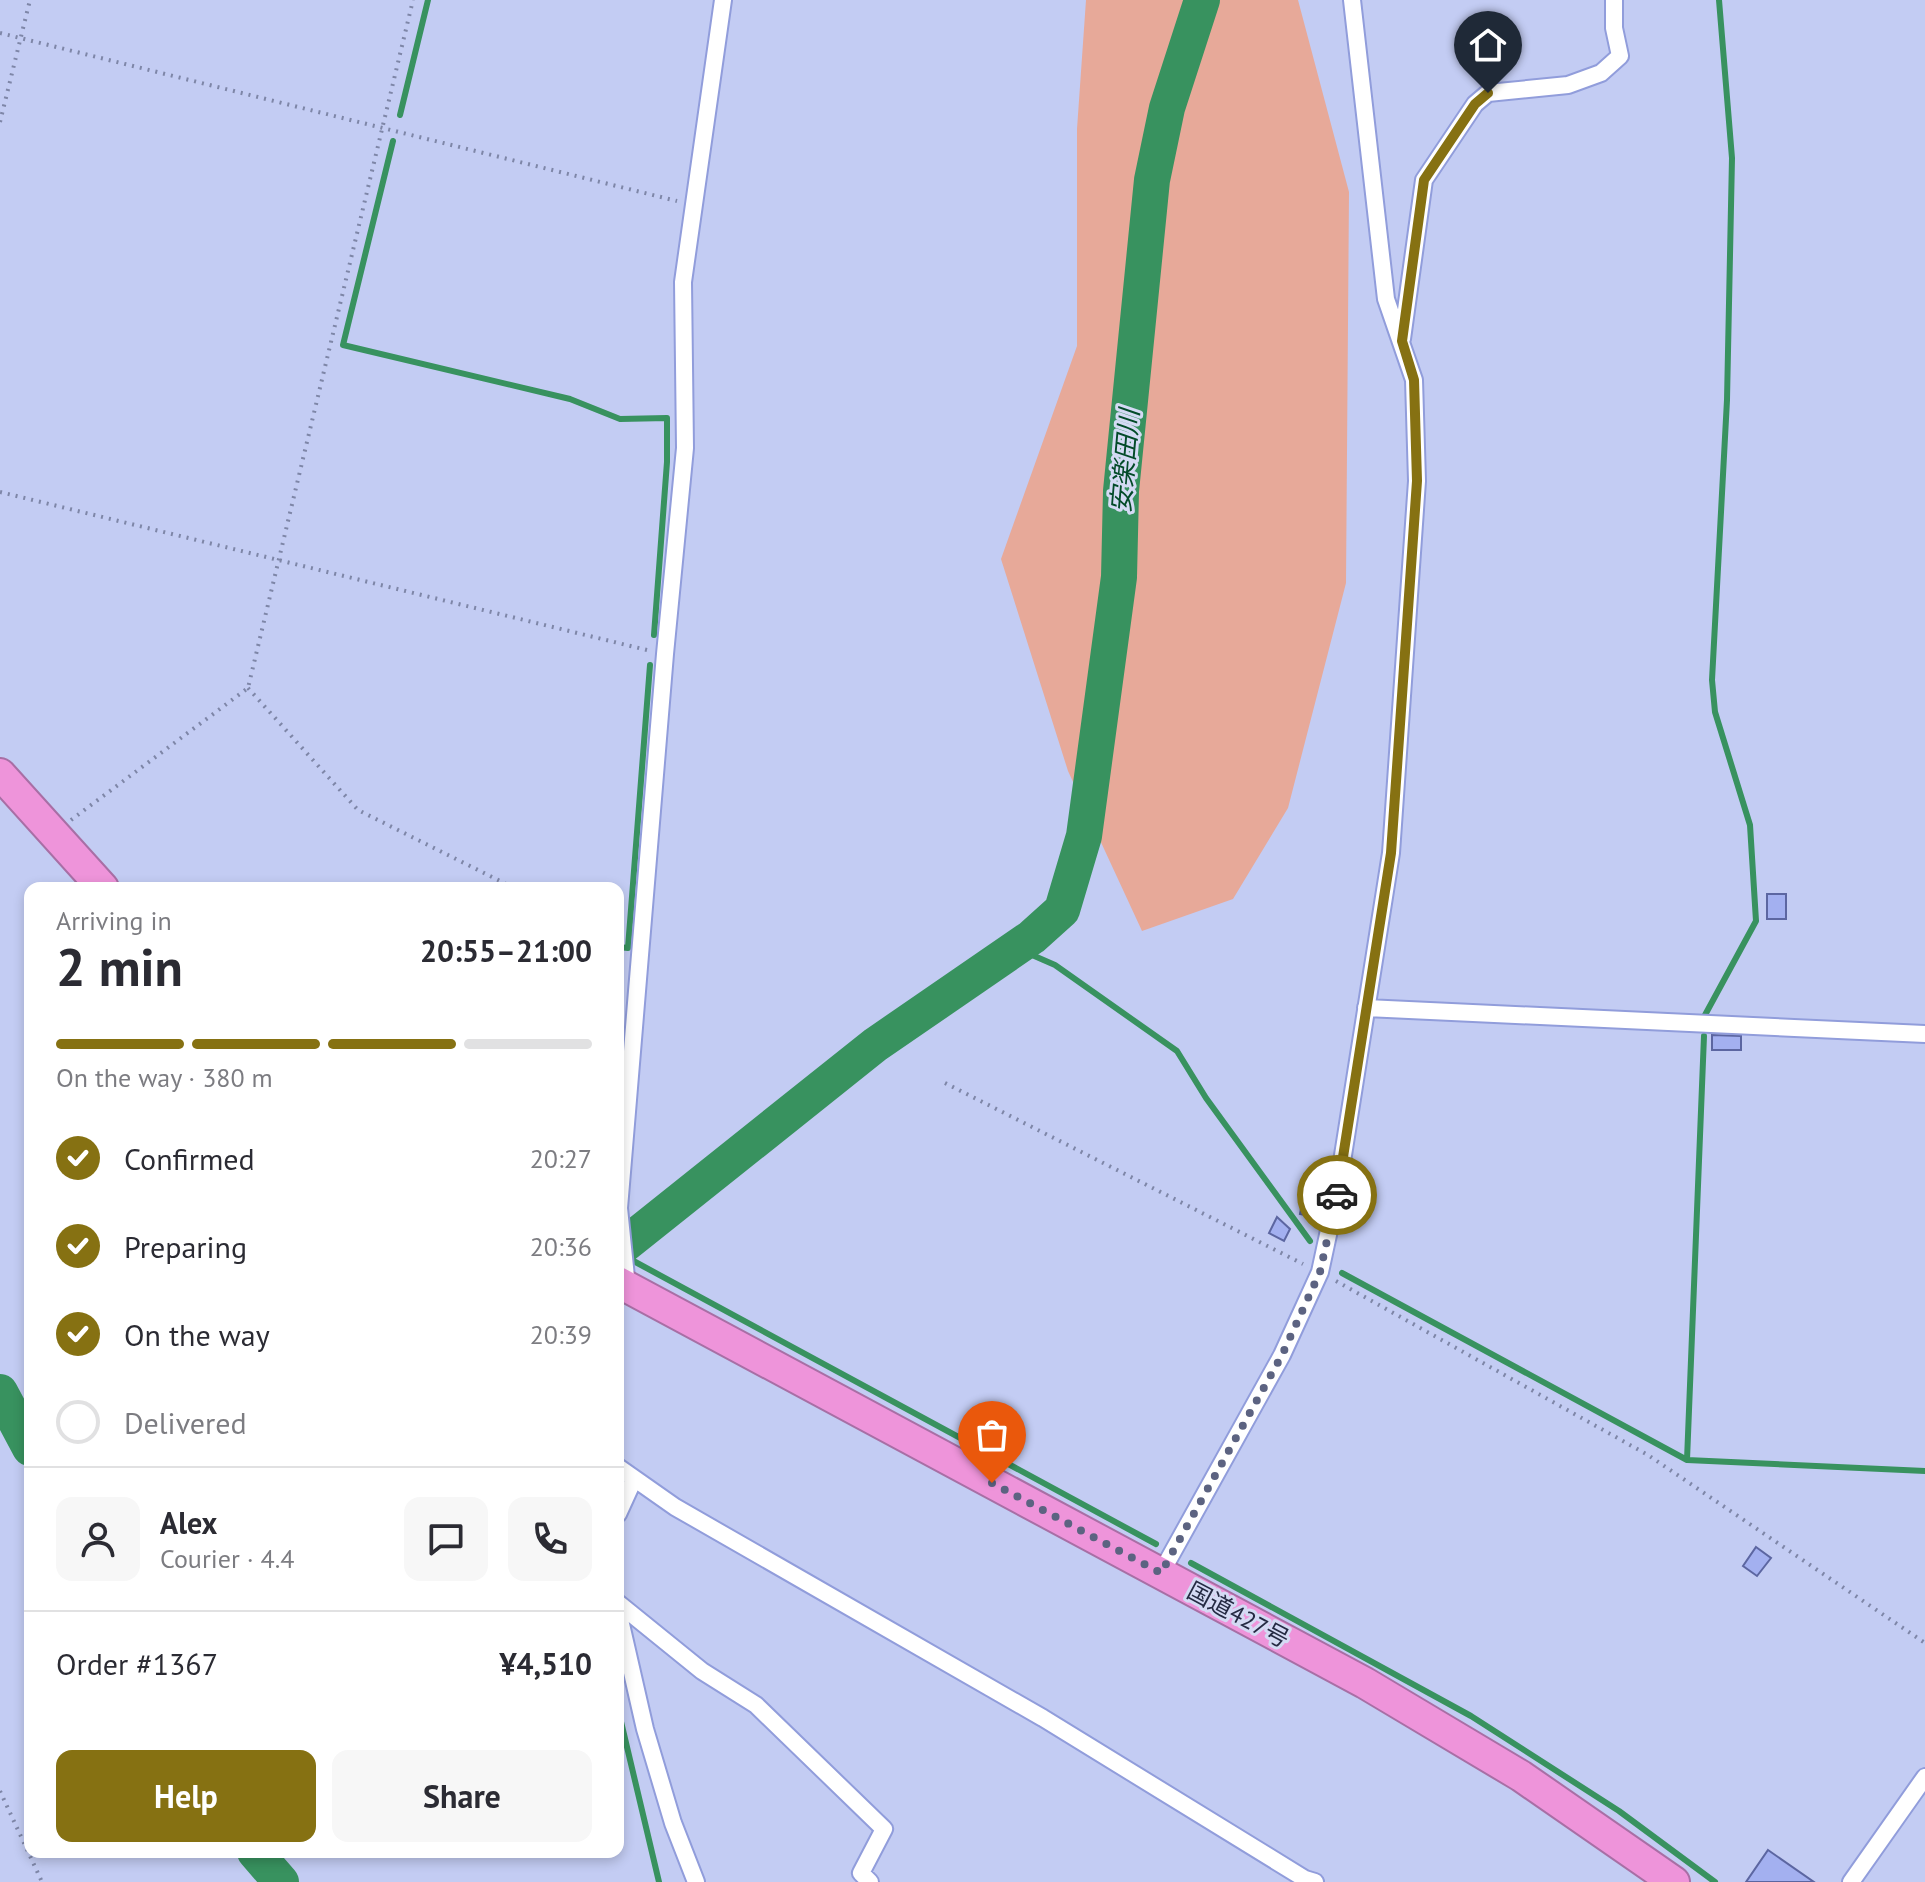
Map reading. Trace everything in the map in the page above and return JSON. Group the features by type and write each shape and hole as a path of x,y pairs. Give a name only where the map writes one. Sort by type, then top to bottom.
{"highway":[{"path":"0,774 97,882"},
{"name":"国道427号","path":"624,1277 1365,1683 1521,1776 1674,1882"}],"street":[{"path":"624,1153 685,448 683,282 723,0"},
{"path":"1161,1573 1282,1355 1320,1272 1337,1193 1391,853 1417,481 1414,380 1386,299 1352,0"},
{"path":"1402,341 1424,180 1475,104 1488,93 1568,85 1601,73 1620,56 1614,28 1614,0"},
{"path":"1366,1008 1925,1034"},
{"path":"624,1472 675,1507 1043,1718 1305,1879 1315,1882"},
{"path":"624,1501 634,1479"},
{"path":"624,1608 702,1671 756,1705 884,1829 861,1873 870,1882"},
{"path":"624,1637 645,1729 673,1823 696,1882"},
{"path":"1851,1882 1925,1777"}],"path":[{"path":"0,122 30,0"},
{"path":"53,834 248,688 413,0"},
{"path":"0,33 694,205"},
{"path":"0,492 665,654"},
{"path":"248,688 358,810 502,882"},
{"path":"945,1083 1320,1272 1648,1455 1925,1643"},
{"path":"0,1791 24,1843"},
{"path":"31,1858 42,1882"}],"shaded area":[{"path":"1086,0 1298,0 1349,192 1346,583 1288,808 1233,899 1142,931 1068,771 1001,559 1077,346 1077,129"}],"building":[{"path":"1767,894 1786,894 1786,919 1767,919"},
{"path":"1712,1035 1741,1036 1741,1050 1712,1050"},
{"path":"1305,1188 1325,1192 1319,1218 1300,1214"},
{"path":"1277,1217 1290,1229 1284,1241 1269,1233"},
{"path":"1756,1547 1771,1558 1757,1576 1743,1566"},
{"path":"1768,1850 1814,1882 1746,1882"}],"waterway":[{"path":"400,115 428,0"},
{"name":"安楽田川","path":"624,1245 875,1045 1032,937 1062,910 1084,836 1119,577 1121,491 1152,180 1167,108 1202,0"},
{"path":"1705,1015 1756,921 1750,825 1715,712 1712,680 1727,400 1732,158 1719,0"},
{"path":"393,141 343,345 570,399 620,419 667,418 667,462 654,635"},
{"path":"624,948 628,948 650,665"},
{"path":"1016,948 1055,965 1177,1051 1206,1098 1310,1241"},
{"path":"1687,1460 1704,1036"},
{"path":"628,1258 1156,1544"},
{"path":"1342,1273 1687,1460 1925,1471"},
{"path":"0,1392 24,1437"},
{"path":"1191,1563 1471,1716 1619,1811 1715,1882"},
{"path":"624,1734 659,1882"},
{"path":"260,1858 281,1882"}],"way so far":[{"path":"992,1483 1161,1573 1282,1355 1320,1272 1337,1195"}],"route":[{"path":"1337,1195 1391,853 1417,481 1414,380 1402,341 1424,180 1475,104 1488,93"}]}
